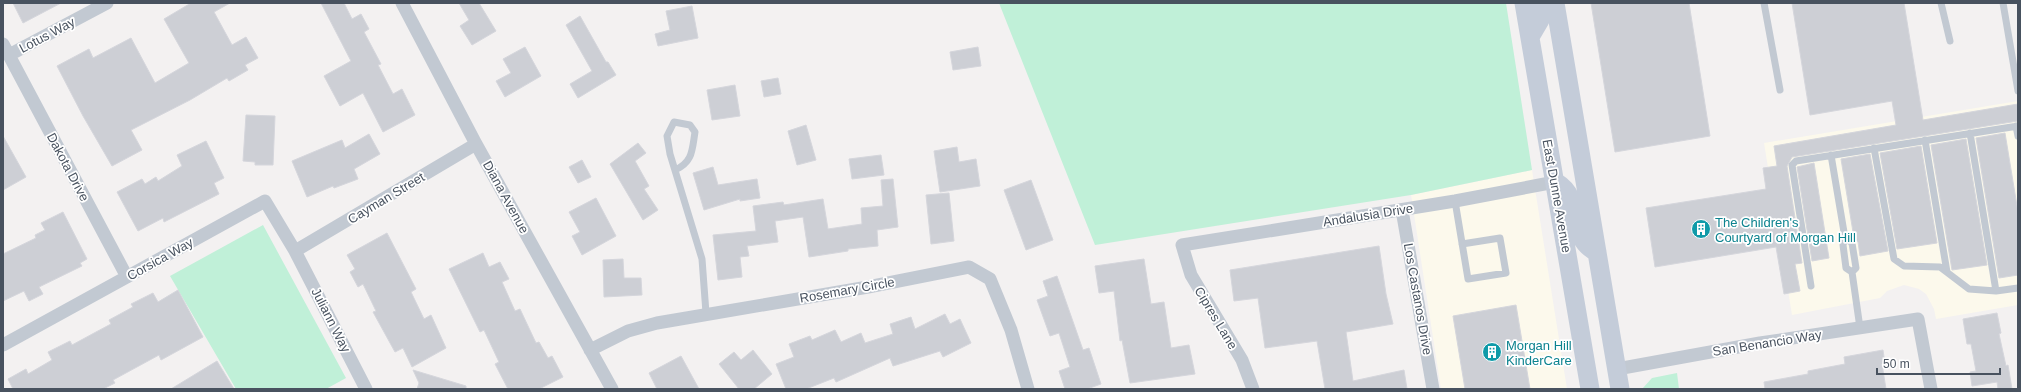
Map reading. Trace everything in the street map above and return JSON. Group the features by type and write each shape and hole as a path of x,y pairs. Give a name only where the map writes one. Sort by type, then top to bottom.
{"main road":[{"name":"East Dunne Avenue","path":"1524,3 1590,389"},
{"path":"1530,37 1540,20 1540,3"},
{"path":"1555,3 1620,389"},
{"path":"1555,182 1563,187 1570,195 1581,238 1587,248 1597,252"}],"street":[{"name":"Lotus Way","path":"6,50 107,3"},
{"name":"Diana Avenue","path":"402,3 476,144 612,389"},
{"name":"Dakota Drive","path":"6,50 127,277"},
{"name":"Cayman Street","path":"295,251 476,144"},
{"name":"Andalusia Drive","path":"1182,245 1402,210 1555,182"},
{"name":"Corsica Way","path":"3,345 265,201 295,251"},
{"name":"Los Castanos Drive","path":"1402,210 1433,389"},
{"name":"Cipres Lane","path":"1182,245 1191,275 1242,360 1253,389"},
{"name":"Juliann Way","path":"295,251 366,389"},
{"name":"Rosemary Circle","path":"590,350 628,331 657,323 706,313 868,287 969,267 990,279 1011,330 1028,389"},
{"name":"San Benancio Way","path":"1617,369 1760,343 1918,319 1930,389"}],"lane":[{"path":"1764,3 1780,90"},
{"path":"1941,3 1950,41"},
{"path":"2003,3 2018,91"},
{"path":"675,170 685,166 692,154 695,132 690,125 674,122 667,136 675,170 702,259 706,313"},
{"path":"1811,286 1792,165 1796,161 2017,126 2018,136"},
{"path":"1970,133 1996,291"},
{"path":"1925,140 1946,272"},
{"path":"1874,148 1894,259 1904,266 1940,267 1969,289 1996,291 2018,288"},
{"path":"1831,155 1845,238 1852,243 1856,268 1852,272 1860,328"},
{"path":"1455,201 1462,244 1468,279 1506,273 1500,238 1462,244"}],"shaded area":[{"path":"2018,101 2018,305 1936,319 1934,309 1926,294 1919,289 1904,285 1887,291 1880,298 1792,315 1764,143"},
{"path":"1532,170 1567,389 1441,389 1411,195"}],"green space":[{"path":"999,3 1506,3 1532,170 1411,195 1095,245"},
{"path":"263,225 346,378 326,389 236,389 170,276"},
{"path":"1677,373 1679,389 1642,389 1652,378"}],"building":[{"path":"13,3 61,3 23,23"},
{"path":"191,3 230,3 214,12 232,45 246,37 258,58 245,65 248,70 229,81 227,78 190,100 131,130 142,150 112,166 83,116 57,66 89,49 93,58 131,38 155,83 189,63 164,19"},
{"path":"321,3 344,3 352,19 361,14 369,29 364,32 381,64 378,65 393,94 402,89 415,115 383,132 363,93 340,106 324,76 351,61"},
{"path":"459,3 479,3 496,31 472,45 460,26 469,20"},
{"path":"1591,3 1689,3 1710,136 1615,152"},
{"path":"1792,3 1904,3 1923,120 2018,104 2018,121 1792,157 1787,166 1802,263 1795,264 1800,291 1784,294 1776,247 1655,267 1646,208 1766,189 1763,168 1777,166 1774,146 1896,125 1892,101 1810,115"},
{"path":"692,6 698,38 658,46 655,34 670,30 666,11"},
{"path":"580,16 606,62 608,62 616,75 578,98 570,84 592,71 566,25"},
{"path":"525,47 541,76 505,97 496,81 511,73 503,59"},
{"path":"978,47 981,66 953,70 950,52"},
{"path":"778,78 781,94 764,97 761,81"},
{"path":"735,85 740,116 712,120 707,90"},
{"path":"246,115 275,116 273,165 255,165 255,162 243,161"},
{"path":"806,125 816,160 797,165 788,131"},
{"path":"2005,133 2018,212 2018,275 1999,278 1976,138"},
{"path":"369,134 380,154 354,169 358,179 334,188 333,186 307,197 292,161 342,140 345,148"},
{"path":"3,136 26,177 3,190"},
{"path":"1966,139 1987,265 1952,270 1931,145"},
{"path":"206,141 224,178 214,183 219,194 164,222 163,218 138,231 117,192 142,179 145,184 156,177 158,181 182,166 177,155"},
{"path":"638,143 646,153 635,161 649,186 644,189 658,210 643,220 610,164"},
{"path":"1921,146 1937,243 1897,249 1880,153"},
{"path":"957,147 959,162 976,159 980,186 940,192 934,151"},
{"path":"1870,154 1888,251 1860,256 1858,242 1854,238 1841,159"},
{"path":"881,155 884,175 852,179 849,159"},
{"path":"582,160 591,177 578,183 569,167"},
{"path":"1814,163 1829,258 1812,261 1797,167"},
{"path":"713,167 718,185 757,179 760,198 740,201 740,199 704,210 693,173"},
{"path":"893,179 898,227 877,230 878,246 848,249 848,251 809,257 803,217 775,221 778,242 747,246 749,256 740,257 742,277 718,280 713,235 756,231 753,206 783,202 784,205 823,199 828,229 862,224 861,208 883,206 881,180"},
{"path":"1031,180 1053,240 1026,250 1004,190"},
{"path":"949,193 954,241 931,244 926,195"},
{"path":"596,198 616,236 582,255 572,236 580,232 569,212"},
{"path":"63,212 87,259 80,263 82,266 39,287 43,294 29,301 24,291 3,301 3,254 36,238 35,235 45,230 41,223"},
{"path":"387,233 416,289 411,292 424,319 431,315 446,348 412,367 403,348 395,352 373,312 376,311 363,284 358,287 350,272 355,269 347,255"},
{"path":"1379,246 1386,294 1393,324 1346,332 1353,381 1404,370 1407,389 1325,389 1317,341 1265,348 1258,298 1234,301 1230,270"},
{"path":"483,253 489,267 500,262 509,279 502,282 515,311 520,309 536,343 539,342 548,358 552,356 563,377 539,389 508,389 495,364 499,362 484,330 480,332 449,269"},
{"path":"623,259 624,278 641,278 642,295 604,297 603,260"},
{"path":"1144,259 1151,304 1164,302 1171,348 1189,345 1195,374 1130,383 1122,340 1120,341 1114,291 1099,293 1095,266"},
{"path":"1057,276 1083,350 1089,348 1101,384 1087,389 1065,389 1059,371 1070,367 1059,333 1050,336 1037,300 1048,296 1043,281"},
{"path":"178,290 203,337 161,360 159,355 113,380 115,383 103,389 13,389 8,379 26,369 28,374 52,360 48,352 70,341 72,345 111,324 109,320 133,307 131,304 153,293 158,302"},
{"name":"Morgan Hill KinderCare","path":"1516,305 1530,389 1465,389 1453,316"},
{"path":"1997,313 2001,333 1999,334 2006,366 2008,365 2012,389 1998,389 1997,382 1972,386 1970,372 1976,371 1971,344 1967,344 1963,319"},
{"path":"945,314 950,324 960,319 971,343 943,357 940,351 893,366 890,358 836,382 834,378 806,389 786,389 776,364 794,357 789,344 810,336 812,340 835,330 841,342 861,333 865,343 893,334 890,324 911,317 915,329"},
{"path":"753,350 772,374 754,389 739,389 719,364 734,352 741,360"},
{"path":"1883,350 1885,364 1882,364 1886,389 1765,389 1764,382 1808,374 1808,371 1845,364 1844,357"},
{"path":"681,356 699,389 657,389 649,373"},
{"path":"217,361 234,389 171,389"},
{"path":"413,370 466,386 466,389 417,389 419,383"}],"place":[{"name":"The Children's Courtyard of Morgan Hill","path":"1701,229"},
{"name":"Morgan Hill KinderCare","path":"1492,352"}]}
